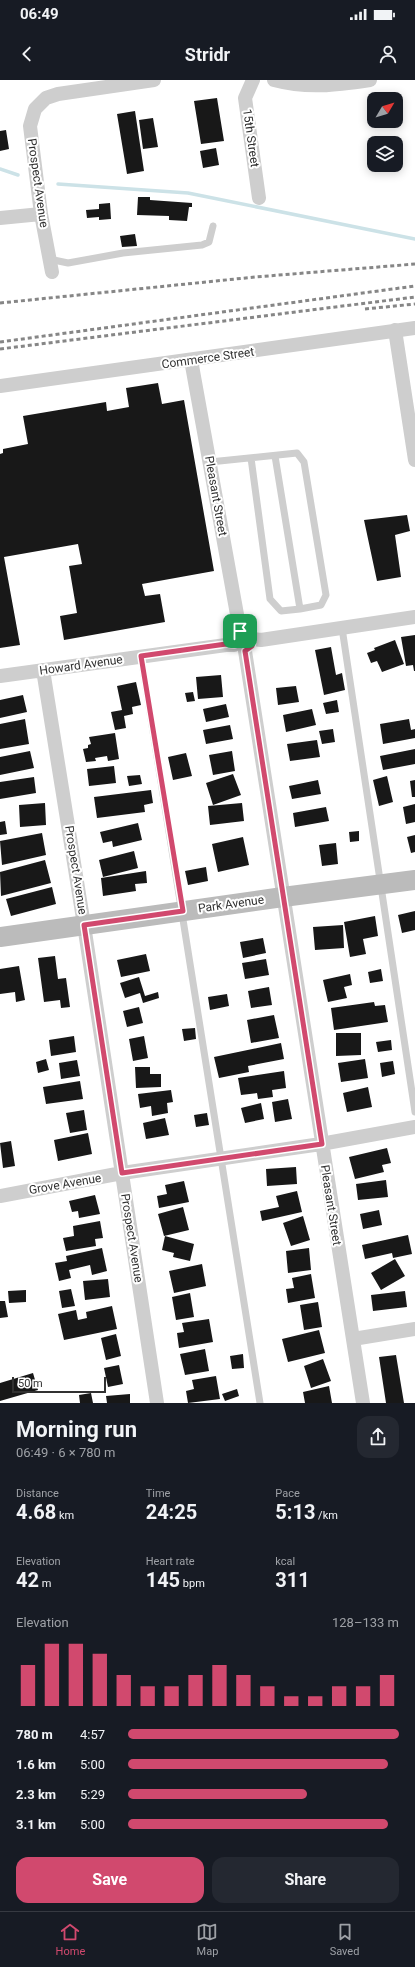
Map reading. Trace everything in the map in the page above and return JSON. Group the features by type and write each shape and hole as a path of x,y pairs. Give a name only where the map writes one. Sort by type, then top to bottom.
{"street":[{"name":"Prospect Avenue","path":"50,266 41,214 30,126 35,109 46,98 58,94 154,80"},
{"name":"15th Street","path":"253,80 245,98 258,198"},
{"path":"274,80 291,84 325,87 370,80"},
{"path":"0,218 41,214"},
{"name":"Commerce Street","path":"0,386 415,328"},
{"path":"395,330 415,460"},
{"name":"Pleasant Street","path":"191,360 240,631"},
{"path":"253,639 261,640 415,617"},
{"path":"240,631 247,631 253,639 252,646 239,648 234,635 240,631"},
{"name":"Howard Avenue","path":"0,676 226,644 239,648"},
{"name":"Pleasant Street","path":"239,648 283,897 363,1403"},
{"name":"Prospect Avenue","path":"43,670 84,925 157,1403"},
{"name":"Park Avenue","path":"0,937 415,880"},
{"name":"Grove Avenue","path":"0,1196 122,1173 322,1144 415,1127"},
{"path":"353,1339 415,1329"}],"lane":[{"path":"50,266 123,253 202,245 209,242 213,226"},
{"path":"210,462 297,453 304,462 326,595 321,605 281,611 270,599 251,458"},
{"path":"275,456 300,609"},
{"path":"342,628 415,1112"},
{"path":"141,656 183,911 260,1403"}],"building":[{"path":"217,98 224,141 201,144 194,101"},
{"path":"135,111 144,171 127,174 117,114"},
{"path":"153,118 158,147 143,149 139,120"},
{"path":"6,130 9,149 0,151 0,131"},
{"path":"216,148 219,165 203,168 200,151"},
{"path":"138,197 150,197 150,200 192,203 192,207 189,207 187,221 169,220 169,216 137,215"},
{"path":"110,203 111,219 99,220 99,217 87,218 86,210 99,209 99,204"},
{"path":"135,234 137,246 122,247 120,236"},
{"path":"158,383 162,404 184,400 214,571 142,584 145,596 160,594 165,622 64,640 60,616 77,613 69,566 82,564 78,544 4,557 20,645 0,648 0,454 3,453 3,449 28,444 23,416 106,402 107,411 129,407 126,388"},
{"path":"407,515 410,531 395,535 401,577 377,581 364,520"},
{"path":"415,635 414,671 413,665 406,666 401,637"},
{"path":"395,640 404,664 382,672 377,661 371,663 367,653 375,650 374,648"},
{"path":"331,647 336,675 342,673 345,690 324,695 315,650"},
{"path":"221,675 223,697 198,699 196,677"},
{"path":"136,682 141,705 132,707 133,714 124,716 126,728 115,730 111,712 122,710 117,686"},
{"path":"296,686 299,702 278,705 276,688"},
{"path":"193,692 195,701 187,702 185,693"},
{"path":"23,695 27,712 0,718 0,700"},
{"path":"337,700 339,712 326,714 323,703"},
{"path":"226,704 229,717 206,722 203,709"},
{"path":"312,709 316,725 286,732 283,715"},
{"path":"25,719 29,744 0,749 0,724"},
{"path":"409,719 411,730 415,729 415,738 383,744 380,724"},
{"path":"230,725 233,739 206,744 203,730"},
{"path":"333,729 335,742 322,744 319,731"},
{"path":"115,733 119,759 108,761 107,756 95,758 96,761 86,762 83,749 88,748 88,745 91,744 89,737"},
{"path":"317,740 320,757 290,761 287,744"},
{"path":"415,749 415,764 383,770 380,756"},
{"path":"30,751 34,768 0,775 0,757"},
{"path":"232,751 235,771 213,775 209,755"},
{"path":"186,753 192,776 173,780 168,757"},
{"path":"114,766 116,783 89,786 87,769"},
{"path":"233,774 241,795 213,805 206,783"},
{"path":"140,775 142,784 129,786 127,776"},
{"path":"387,776 393,802 379,806 373,780"},
{"path":"34,777 36,793 0,799 0,782"},
{"path":"318,780 321,794 292,799 289,786"},
{"path":"415,780 415,797 412,797 410,781"},
{"path":"151,790 153,803 144,805 145,812 97,818 94,797"},
{"path":"45,803 46,825 20,827 19,805"},
{"path":"242,803 244,821 210,825 208,806"},
{"path":"415,804 415,822 406,824 403,807"},
{"path":"326,807 329,821 295,827 293,813"},
{"path":"5,821 7,834 0,835 0,822"},
{"path":"138,823 142,840 113,847 112,841 103,843 100,832"},
{"path":"359,831 359,841 350,842 349,832"},
{"path":"42,833 46,855 2,865 0,841"},
{"path":"415,835 415,852 411,853 407,837"},
{"path":"243,837 249,865 218,872 212,844"},
{"path":"336,843 338,864 322,866 319,845"},
{"path":"134,851 138,868 103,877 99,860"},
{"path":"45,860 51,883 1,896 0,872"},
{"path":"206,867 208,881 188,885 185,871"},
{"path":"146,871 147,883 135,884 136,891 103,896 101,878"},
{"path":"52,887 56,904 11,916 6,899"},
{"path":"415,911 415,930 402,933 398,915"},
{"path":"375,916 378,936 363,939 366,954 350,957 344,922"},
{"path":"343,925 344,948 315,950 313,927"},
{"path":"263,938 266,953 243,958 240,942"},
{"path":"146,954 150,971 121,977 117,960"},
{"path":"55,956 58,979 66,978 70,1007 61,1008 60,1000 44,1002 38,958"},
{"path":"266,959 269,975 245,979 242,963"},
{"path":"19,966 25,1000 16,1002 15,992 0,994 0,969"},
{"path":"381,969 383,981 370,983 368,972"},
{"path":"350,974 352,985 344,987 347,998 328,1002 323,980"},
{"path":"139,977 145,996 158,992 159,998 143,1003 140,993 125,998 120,983"},
{"path":"269,987 272,1005 251,1008 248,991"},
{"path":"227,994 229,1006 210,1010 208,997"},
{"path":"374,1002 375,1006 385,1005 388,1022 334,1030 331,1008"},
{"path":"139,1007 143,1023 127,1027 123,1011"},
{"path":"274,1015 279,1038 251,1043 247,1020"},
{"path":"195,1028 196,1039 184,1041 182,1029"},
{"path":"336,1033 361,1033 361,1055 336,1056"},
{"path":"74,1036 76,1052 51,1056 49,1040"},
{"path":"144,1036 148,1058 133,1061 129,1039"},
{"path":"391,1040 392,1050 378,1052 376,1042"},
{"path":"281,1043 284,1059 248,1066 249,1072 219,1078 214,1057"},
{"path":"46,1059 49,1070 38,1073 36,1062"},
{"path":"365,1059 368,1078 341,1082 338,1063"},
{"path":"77,1060 80,1076 61,1079 59,1063"},
{"path":"393,1061 395,1074 382,1077 380,1063"},
{"path":"135,1067 150,1067 150,1074 161,1074 161,1087 136,1088"},
{"path":"284,1071 286,1088 272,1090 273,1097 258,1099 257,1093 241,1095 238,1078"},
{"path":"80,1081 83,1099 46,1104 43,1087"},
{"path":"368,1087 372,1107 347,1112 343,1093"},
{"path":"171,1090 173,1102 167,1103 168,1113 152,1116 151,1106 140,1108 138,1094"},
{"path":"288,1099 292,1119 275,1122 272,1102"},
{"path":"261,1103 264,1119 245,1123 241,1108"},
{"path":"84,1110 87,1130 70,1133 66,1113"},
{"path":"207,1113 209,1125 196,1127 194,1115"},
{"path":"165,1118 169,1135 146,1139 143,1123"},
{"path":"88,1133 92,1154 58,1161 54,1140"},
{"path":"11,1141 15,1166 3,1168 0,1143"},
{"path":"387,1148 391,1163 382,1165 384,1172 355,1179 349,1157"},
{"path":"296,1167 297,1184 267,1186 266,1169"},
{"path":"386,1180 388,1197 358,1200 356,1184"},
{"path":"184,1181 189,1202 159,1208 157,1196 167,1194 165,1185"},
{"path":"297,1191 302,1212 262,1221 260,1211 279,1207 276,1196"},
{"path":"95,1195 100,1214 79,1218 78,1211 72,1212 69,1201"},
{"path":"183,1207 189,1230 164,1236 158,1214"},
{"path":"379,1210 382,1225 363,1229 360,1214"},
{"path":"303,1216 310,1240 291,1246 283,1223"},
{"path":"100,1221 103,1238 95,1239 96,1246 66,1251 63,1238 74,1236 73,1226"},
{"path":"408,1235 412,1254 393,1258 392,1253 365,1259 362,1245"},
{"path":"165,1236 194,1244 190,1261 173,1257 174,1253 162,1250"},
{"path":"102,1248 107,1271 92,1275 90,1265 69,1270 71,1278 59,1281 55,1263 67,1261 66,1256"},
{"path":"309,1248 311,1270 288,1273 286,1251"},
{"path":"395,1259 405,1276 381,1290 371,1273"},
{"path":"202,1264 206,1286 174,1293 169,1271"},
{"path":"311,1274 315,1298 288,1303 286,1289 294,1288 292,1278"},
{"path":"108,1279 110,1297 85,1300 83,1281"},
{"path":"71,1289 75,1306 62,1308 59,1291"},
{"path":"26,1290 26,1302 9,1303 8,1291"},
{"path":"405,1291 407,1307 373,1311 371,1295"},
{"path":"190,1293 194,1317 176,1320 172,1297"},
{"path":"0,1301 5,1301 8,1317 0,1318"},
{"path":"318,1302 322,1327 304,1330 300,1305"},
{"path":"112,1306 117,1329 64,1340 58,1314 76,1310 78,1320 87,1318 86,1312"},
{"path":"209,1319 213,1342 179,1348 177,1333 184,1332 182,1323"},
{"path":"319,1330 325,1353 288,1362 282,1339"},
{"path":"116,1334 121,1356 106,1360 101,1338"},
{"path":"205,1349 209,1371 185,1375 180,1354"},
{"path":"243,1354 244,1368 232,1369 230,1356"},
{"path":"396,1355 404,1403 386,1403 379,1357"},
{"path":"323,1359 331,1381 311,1388 304,1366"},
{"path":"119,1365 123,1384 108,1387 104,1368"},
{"path":"33,1373 38,1390 0,1401 0,1383"},
{"path":"216,1376 220,1399 188,1403 186,1391 194,1389 192,1380"},
{"path":"329,1386 332,1403 305,1403 303,1392"},
{"path":"237,1389 239,1396 225,1401 222,1394"},
{"path":"91,1393 93,1403 80,1403 79,1395"},
{"path":"130,1394 130,1403 107,1403 106,1396"}],"waterway":[{"path":"0,169 18,175"},
{"path":"58,184 188,193 415,239"}],"railway":[{"path":"0,303 255,277 415,264"},
{"path":"0,342 415,286"},
{"path":"0,349 415,297"},
{"path":"365,309 415,304"}],"route":[{"path":"240,631 247,631 253,639 252,646 245,651 322,1144 122,1173 84,925 183,911 141,656 226,644 234,645 234,635 240,631"}]}
